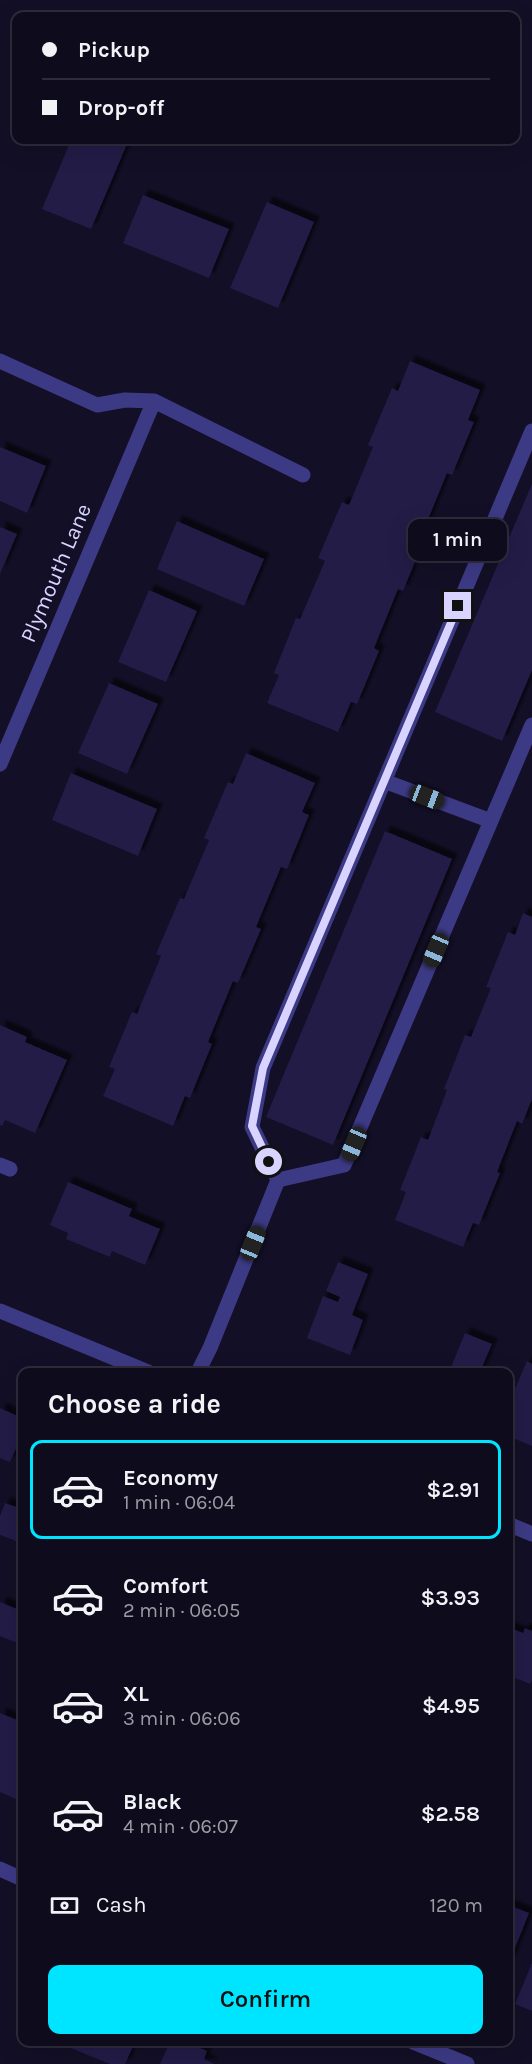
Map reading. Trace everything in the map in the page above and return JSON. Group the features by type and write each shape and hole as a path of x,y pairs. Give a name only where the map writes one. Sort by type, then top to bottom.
{"street":[{"path":"0,361 97,405 125,400 154,401 303,475"},
{"name":"Plymouth Lane","path":"0,764 154,401"},
{"path":"200,1368 278,1180 252,1126 263,1068 532,432"},
{"path":"278,1180 344,1165 532,725"},
{"path":"384,781 491,821"},
{"path":"0,1311 137,1368"},
{"path":"513,1526 532,1533"},
{"path":"0,1869 18,1877"},
{"path":"423,2046 467,2064"}],"building":[{"path":"69,144 127,144 91,229 42,209"},
{"path":"143,195 229,229 209,278 123,243"},
{"path":"267,202 314,222 278,308 230,288"},
{"path":"410,361 480,390 468,420 474,422 452,475 447,473 422,534 426,535 403,591 398,589 374,648 379,651 357,704 351,702 338,732 267,703 279,675 274,673 296,618 300,619 325,561 318,558 342,502 349,505 373,447 368,445 392,388 398,391"},
{"path":"0,447 46,466 27,513 0,501"},
{"path":"532,484 532,670 502,741 435,712"},
{"path":"177,521 264,559 244,606 157,569"},
{"path":"0,527 17,534 0,574"},
{"path":"149,590 197,611 166,682 118,662"},
{"path":"109,683 158,704 127,774 78,753"},
{"path":"246,753 315,783 302,812 309,815 287,869 281,867 256,927 261,929 238,983 233,981 208,1042 212,1044 190,1098 185,1096 173,1126 103,1096 115,1069 109,1067 132,1012 137,1014 161,956 156,954 180,898 184,899 209,840 204,838 228,782 233,784"},
{"path":"71,773 157,809 138,856 52,820"},
{"path":"385,831 452,859 333,1145 266,1117"},
{"path":"523,913 532,917 532,1099 522,1124 517,1121 497,1172 500,1173 479,1225 473,1223 463,1247 395,1220 406,1192 400,1190 421,1137 428,1140 447,1090 444,1089 465,1035 471,1037 491,988 486,987 508,932 515,935"},
{"path":"0,1025 27,1037 25,1042 67,1060 35,1133 5,1120 2,1126 0,1125"},
{"path":"68,1182 132,1209 129,1216 160,1229 145,1265 112,1251 110,1257 66,1239 68,1233 50,1225"},
{"path":"338,1262 368,1274 352,1315 363,1320 350,1355 307,1338 323,1296 338,1302 340,1297 326,1291"},
{"path":"465,1333 492,1344 482,1368 451,1368"},
{"path":"527,1361 532,1364 532,1446 513,1438 513,1393"},
{"path":"0,1408 18,1416 18,1444 10,1462 0,1458"},
{"path":"5,1503 18,1508 18,1542 0,1535 0,1516"},
{"path":"0,1602 18,1609 18,1643 0,1636"},
{"path":"525,1628 532,1631 532,1680 530,1684 513,1677 513,1629 523,1633"},
{"path":"0,1713 18,1720 18,1794 16,1799 0,1792"},
{"path":"513,1907 529,1913 513,1953"},
{"path":"532,1963 532,2011 515,2004"},
{"path":"66,2046 133,2046 125,2064 110,2064"},
{"path":"168,2046 196,2046 207,2051 204,2059 214,2064 160,2064"}],"route":[{"path":"269,1162 252,1126 263,1068 458,606"}]}
